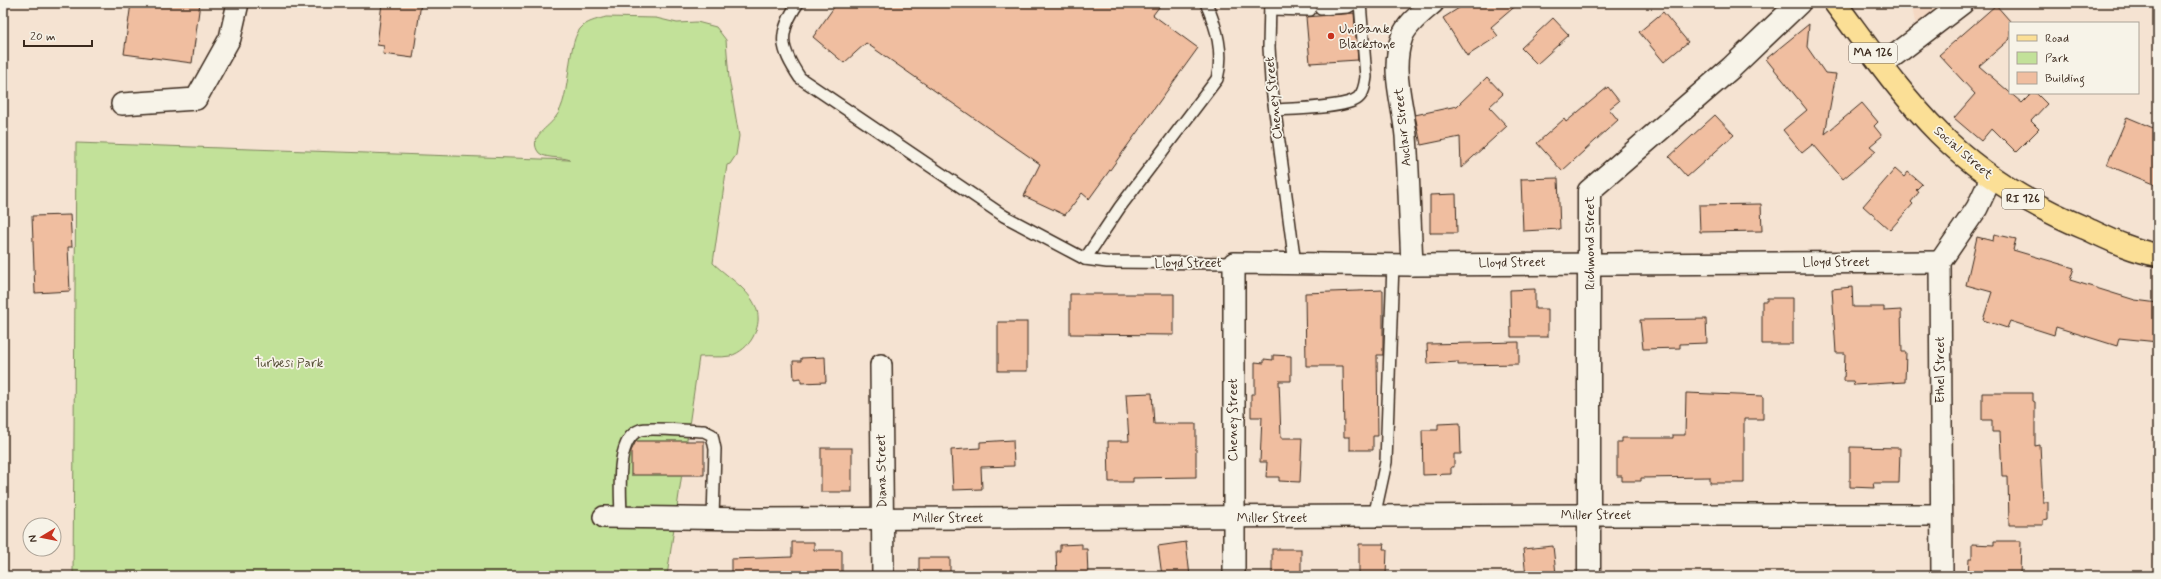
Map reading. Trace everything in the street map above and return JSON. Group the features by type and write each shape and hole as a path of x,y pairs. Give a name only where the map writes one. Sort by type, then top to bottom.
{"main road":[{"name":"Social Street","path":"1835,3 1912,103 1938,133 1991,178 2025,200 2075,224 2140,252 2158,255"}],"street":[{"path":"122,104 196,99 230,38 238,3"},
{"name":"Auclair Street","path":"1403,265 1406,134 1398,91 1398,59 1402,36 1414,20 1433,3"},
{"name":"Richmond Street","path":"1589,576 1589,191 1731,68 1799,3"},
{"path":"1882,65 1963,3"},
{"path":"1940,262 1977,208 1991,178"},
{"name":"Lloyd Street","path":"1234,263 1403,265 1590,262 1940,262"},
{"name":"Ethel Street","path":"1940,262 1942,576"},
{"name":"Cheney Street","path":"1234,263 1234,576"},
{"name":"Diana Street","path":"881,365 883,576"},
{"name":"Miller Street","path":"612,517 713,519 1941,515"}],"lane":[{"path":"798,3 786,20 783,42 790,62 800,78 1004,216 1085,259 1120,207 1217,80 1220,66 1218,37 1206,3"},
{"path":"1321,9 1348,7 1355,3"},
{"path":"1275,110 1337,105 1350,102 1359,97 1364,87 1366,77 1360,3"},
{"path":"1270,6 1310,10"},
{"name":"Cheney Street","path":"1270,6 1269,47 1275,110 1295,264"},
{"name":"Lloyd Street","path":"1085,259 1107,262 1234,263"},
{"path":"1374,517 1386,462 1403,265"},
{"path":"612,517 621,462 626,444 632,435 641,429 704,431 712,435 715,449 713,519"}],"shaded area":[{"path":"1911,3 1966,3 1918,36"}],"green space":[{"name":"Turbesi Park","path":"606,17 656,18 677,23 697,22 716,27 726,40 729,78 739,136 736,155 730,164 727,165 713,263 748,294 758,313 758,325 747,346 737,353 726,357 699,357 667,576 73,576 76,143 570,160 547,157 539,153 535,145 536,140 541,132 552,122 561,108 567,83 571,55 577,33 585,24"}],"building":[{"path":"131,3 200,3 192,63 124,54"},
{"path":"382,3 421,3 413,58 383,54 384,46 377,45"},
{"path":"837,3 1162,3 1153,15 1198,48 1089,199 1082,193 1065,215 1024,196 1040,164 866,43 844,63 813,37"},
{"path":"1467,3 1519,3 1491,27 1498,36 1467,56 1443,18"},
{"path":"1996,5 2010,21 2009,40 1979,66 2009,92 2009,94 2012,94 2022,103 2031,94 2037,94 2047,104 2031,121 2039,129 2016,152 1992,128 1981,141 1954,118 1975,94 1939,55"},
{"path":"1663,12 1688,42 1664,62 1639,32"},
{"path":"1354,13 1358,60 1310,63 1306,17"},
{"path":"1553,18 1569,35 1537,64 1521,48"},
{"path":"1809,24 1807,47 1825,73 1836,74 1825,134 1862,103 1878,122 1874,126 1882,136 1870,146 1876,151 1843,179 1813,144 1802,153 1783,130 1807,110 1766,59"},
{"path":"1487,77 1503,94 1489,107 1507,126 1461,168 1460,137 1421,145 1415,115 1457,106"},
{"path":"1608,87 1619,101 1609,109 1618,120 1562,171 1537,143 1564,119 1566,122"},
{"path":"1715,115 1734,135 1687,177 1669,157"},
{"path":"2127,117 2158,130 2158,186 2107,165"},
{"path":"1895,169 1904,177 1908,172 1922,184 1916,190 1919,192 1911,202 1913,204 1890,230 1863,206"},
{"path":"1558,178 1560,229 1523,231 1521,179"},
{"path":"1456,194 1457,233 1430,233 1430,195"},
{"path":"1761,204 1762,231 1700,232 1699,205"},
{"path":"70,215 72,247 68,247 70,291 35,293 32,216"},
{"path":"1994,234 2016,239 2013,250 2074,268 2070,280 2135,300 2158,303 2158,342 2119,338 2117,346 2056,327 2054,335 2010,321 2007,328 1983,320 1992,292 1966,285 1977,237 1993,241"},
{"path":"1852,287 1853,307 1884,307 1884,311 1901,310 1902,352 1906,352 1905,382 1854,385 1853,381 1844,381 1845,353 1836,353 1832,289"},
{"path":"1535,289 1535,309 1548,309 1548,337 1511,337 1510,290"},
{"path":"1383,290 1383,355 1377,355 1378,436 1373,436 1373,450 1350,450 1350,437 1344,437 1343,366 1306,366 1305,293"},
{"path":"1070,294 1174,294 1174,335 1070,334"},
{"path":"1767,298 1793,298 1793,344 1762,344 1762,301 1767,301"},
{"path":"1706,319 1707,343 1680,344 1680,348 1643,349 1640,320"},
{"path":"998,322 1027,322 1027,371 998,371"},
{"path":"1519,342 1519,364 1458,365 1458,362 1428,364 1427,344"},
{"path":"1273,355 1291,356 1291,381 1279,381 1281,438 1302,438 1300,482 1279,481 1279,477 1266,477 1267,462 1260,462 1262,417 1251,417 1251,394 1255,394 1255,362 1264,363 1264,359 1273,360"},
{"path":"825,357 826,382 801,383 801,378 794,379 793,361 801,361 801,358"},
{"path":"1152,393 1154,424 1196,424 1196,477 1133,478 1133,482 1109,482 1108,441 1129,441 1126,394"},
{"path":"1686,393 1763,396 1763,419 1744,419 1744,483 1710,483 1710,477 1641,478 1641,481 1622,481 1622,476 1617,476 1617,442 1622,442 1622,438 1673,438 1673,435 1685,435"},
{"path":"1982,393 2033,393 2033,401 2035,402 2035,446 2040,445 2043,502 2048,502 2048,519 2043,520 2043,525 2009,525 2008,476 2002,476 2000,432 1992,432 1992,420 1982,420"},
{"path":"1460,423 1461,454 1454,454 1454,467 1451,467 1451,474 1423,475 1422,430 1438,430 1438,424"},
{"path":"1013,440 1014,466 981,467 982,489 953,490 951,450 980,448 980,442"},
{"path":"636,441 704,441 704,475 631,475 631,451"},
{"path":"1850,447 1900,448 1899,483 1873,483 1874,488 1850,487"},
{"path":"821,448 852,448 852,492 821,492"},
{"path":"1994,541 2021,541 2020,576 1968,576 1969,558 1972,558 1972,544 1994,545"},
{"path":"792,542 814,542 814,550 842,550 842,576 731,576 731,559 792,557"},
{"path":"1186,542 1190,576 1162,576 1158,546"},
{"path":"1082,544 1082,549 1087,549 1088,576 1057,576 1056,551 1060,551 1060,545"},
{"path":"1359,544 1384,544 1383,549 1387,549 1386,576 1359,576"},
{"path":"1553,546 1556,574 1526,576 1523,549"},
{"path":"1272,549 1301,549 1301,576 1272,576"},
{"path":"919,558 950,558 950,576 919,576"}],"place":[{"name":"UniBank Blackstone","path":"1331,36"}]}
